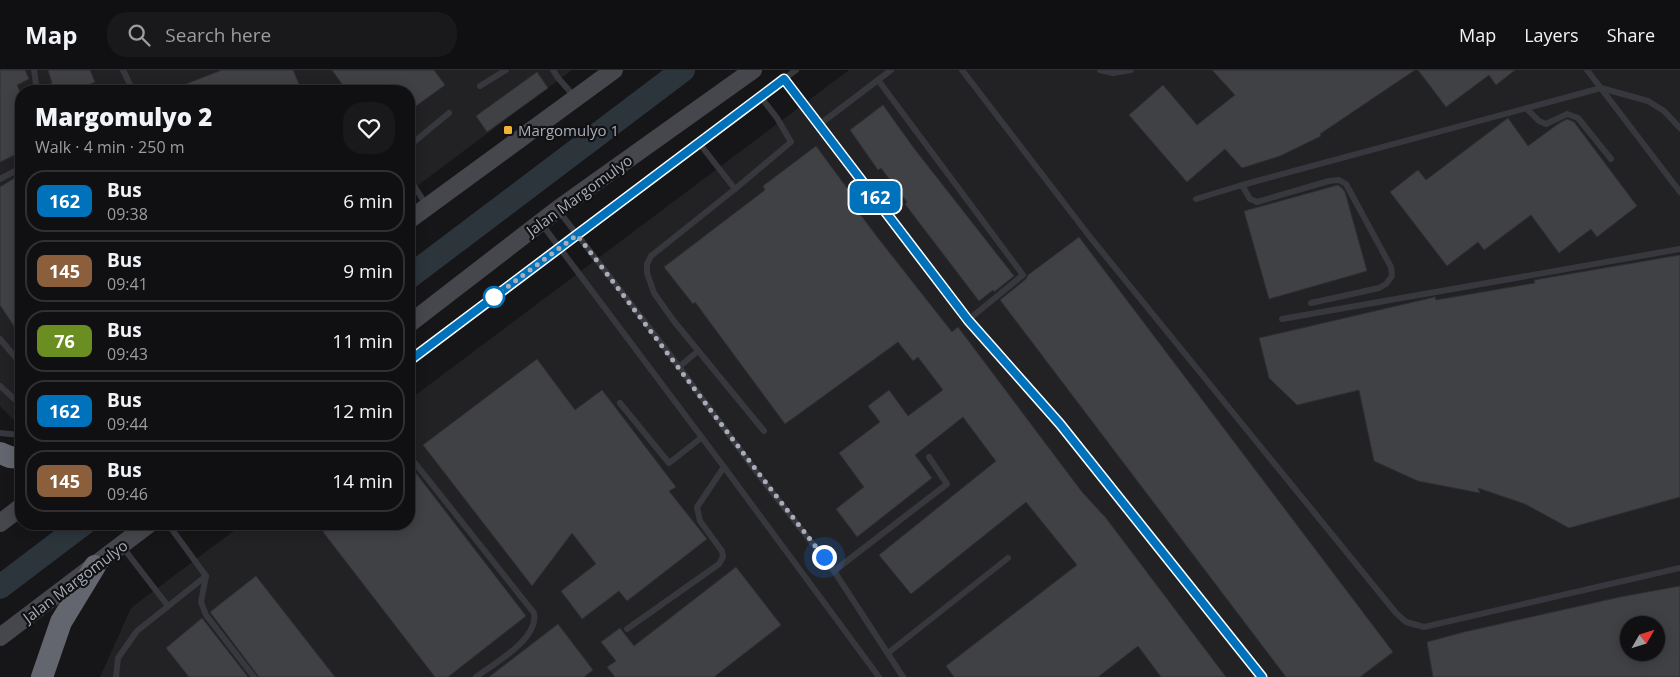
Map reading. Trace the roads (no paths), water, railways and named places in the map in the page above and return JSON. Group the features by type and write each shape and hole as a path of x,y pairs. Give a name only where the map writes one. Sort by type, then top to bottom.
{"highway":[{"path":"0,453 15,457"},
{"path":"42,677 61,622 95,566"}],"main road":[{"path":"415,216 614,70"},
{"path":"722,91 728,70"},
{"name":"Jalan Margomulyo","path":"415,319 540,222 753,70"},
{"path":"0,523 15,512"},
{"name":"Jalan Margomulyo","path":"0,637 141,530"}],"lane":[{"path":"34,70 36,85"},
{"path":"123,70 130,85"},
{"path":"480,86 506,70"},
{"path":"554,70 558,78 576,98"},
{"path":"415,356 796,70"},
{"path":"820,124 891,70"},
{"path":"962,70 1090,237 1396,613 1406,622 1424,627 1680,568"},
{"path":"1100,70 1113,73 1131,70"},
{"path":"1588,70 1680,192"},
{"path":"784,79 968,320 1060,424 1262,677"},
{"path":"878,80 1023,275 968,320"},
{"path":"1196,200 1242,185 1601,88 1648,101 1664,111 1680,128"},
{"path":"760,96 777,118 791,142 651,256 647,264 647,273 654,293 698,351 764,431"},
{"path":"1526,108 1539,121 1546,124 1567,114 1578,118 1612,159"},
{"path":"415,141 449,113"},
{"path":"699,143 735,189"},
{"path":"0,179 15,171"},
{"path":"1242,185 1250,199 1257,202 1329,181 1339,180 1346,184 1391,267 1392,276 1386,284 1379,288 1311,303"},
{"path":"415,187 428,206"},
{"path":"558,209 758,474 834,571 903,677"},
{"path":"540,222 879,677"},
{"path":"1282,319 1680,249"},
{"path":"0,339 15,357"},
{"path":"679,367 698,351"},
{"path":"0,386 15,400"},
{"path":"620,403 670,463 701,438"},
{"path":"0,433 15,434"},
{"path":"834,571 947,484 929,457"},
{"path":"415,463 534,613 535,620 532,630 521,644 476,677"},
{"path":"627,629 719,564 723,557 722,551 700,521 697,507 724,467"},
{"path":"172,530 206,576 201,602 206,615 254,677"},
{"path":"121,545 168,606"},
{"path":"888,653 1008,558"},
{"path":"116,677 118,658 137,631 206,576"}],"waterway":[{"path":"415,272 683,70"},
{"path":"0,587 75,530"}],"place":[{"name":"Margomulyo 1","path":"508,130"}]}
